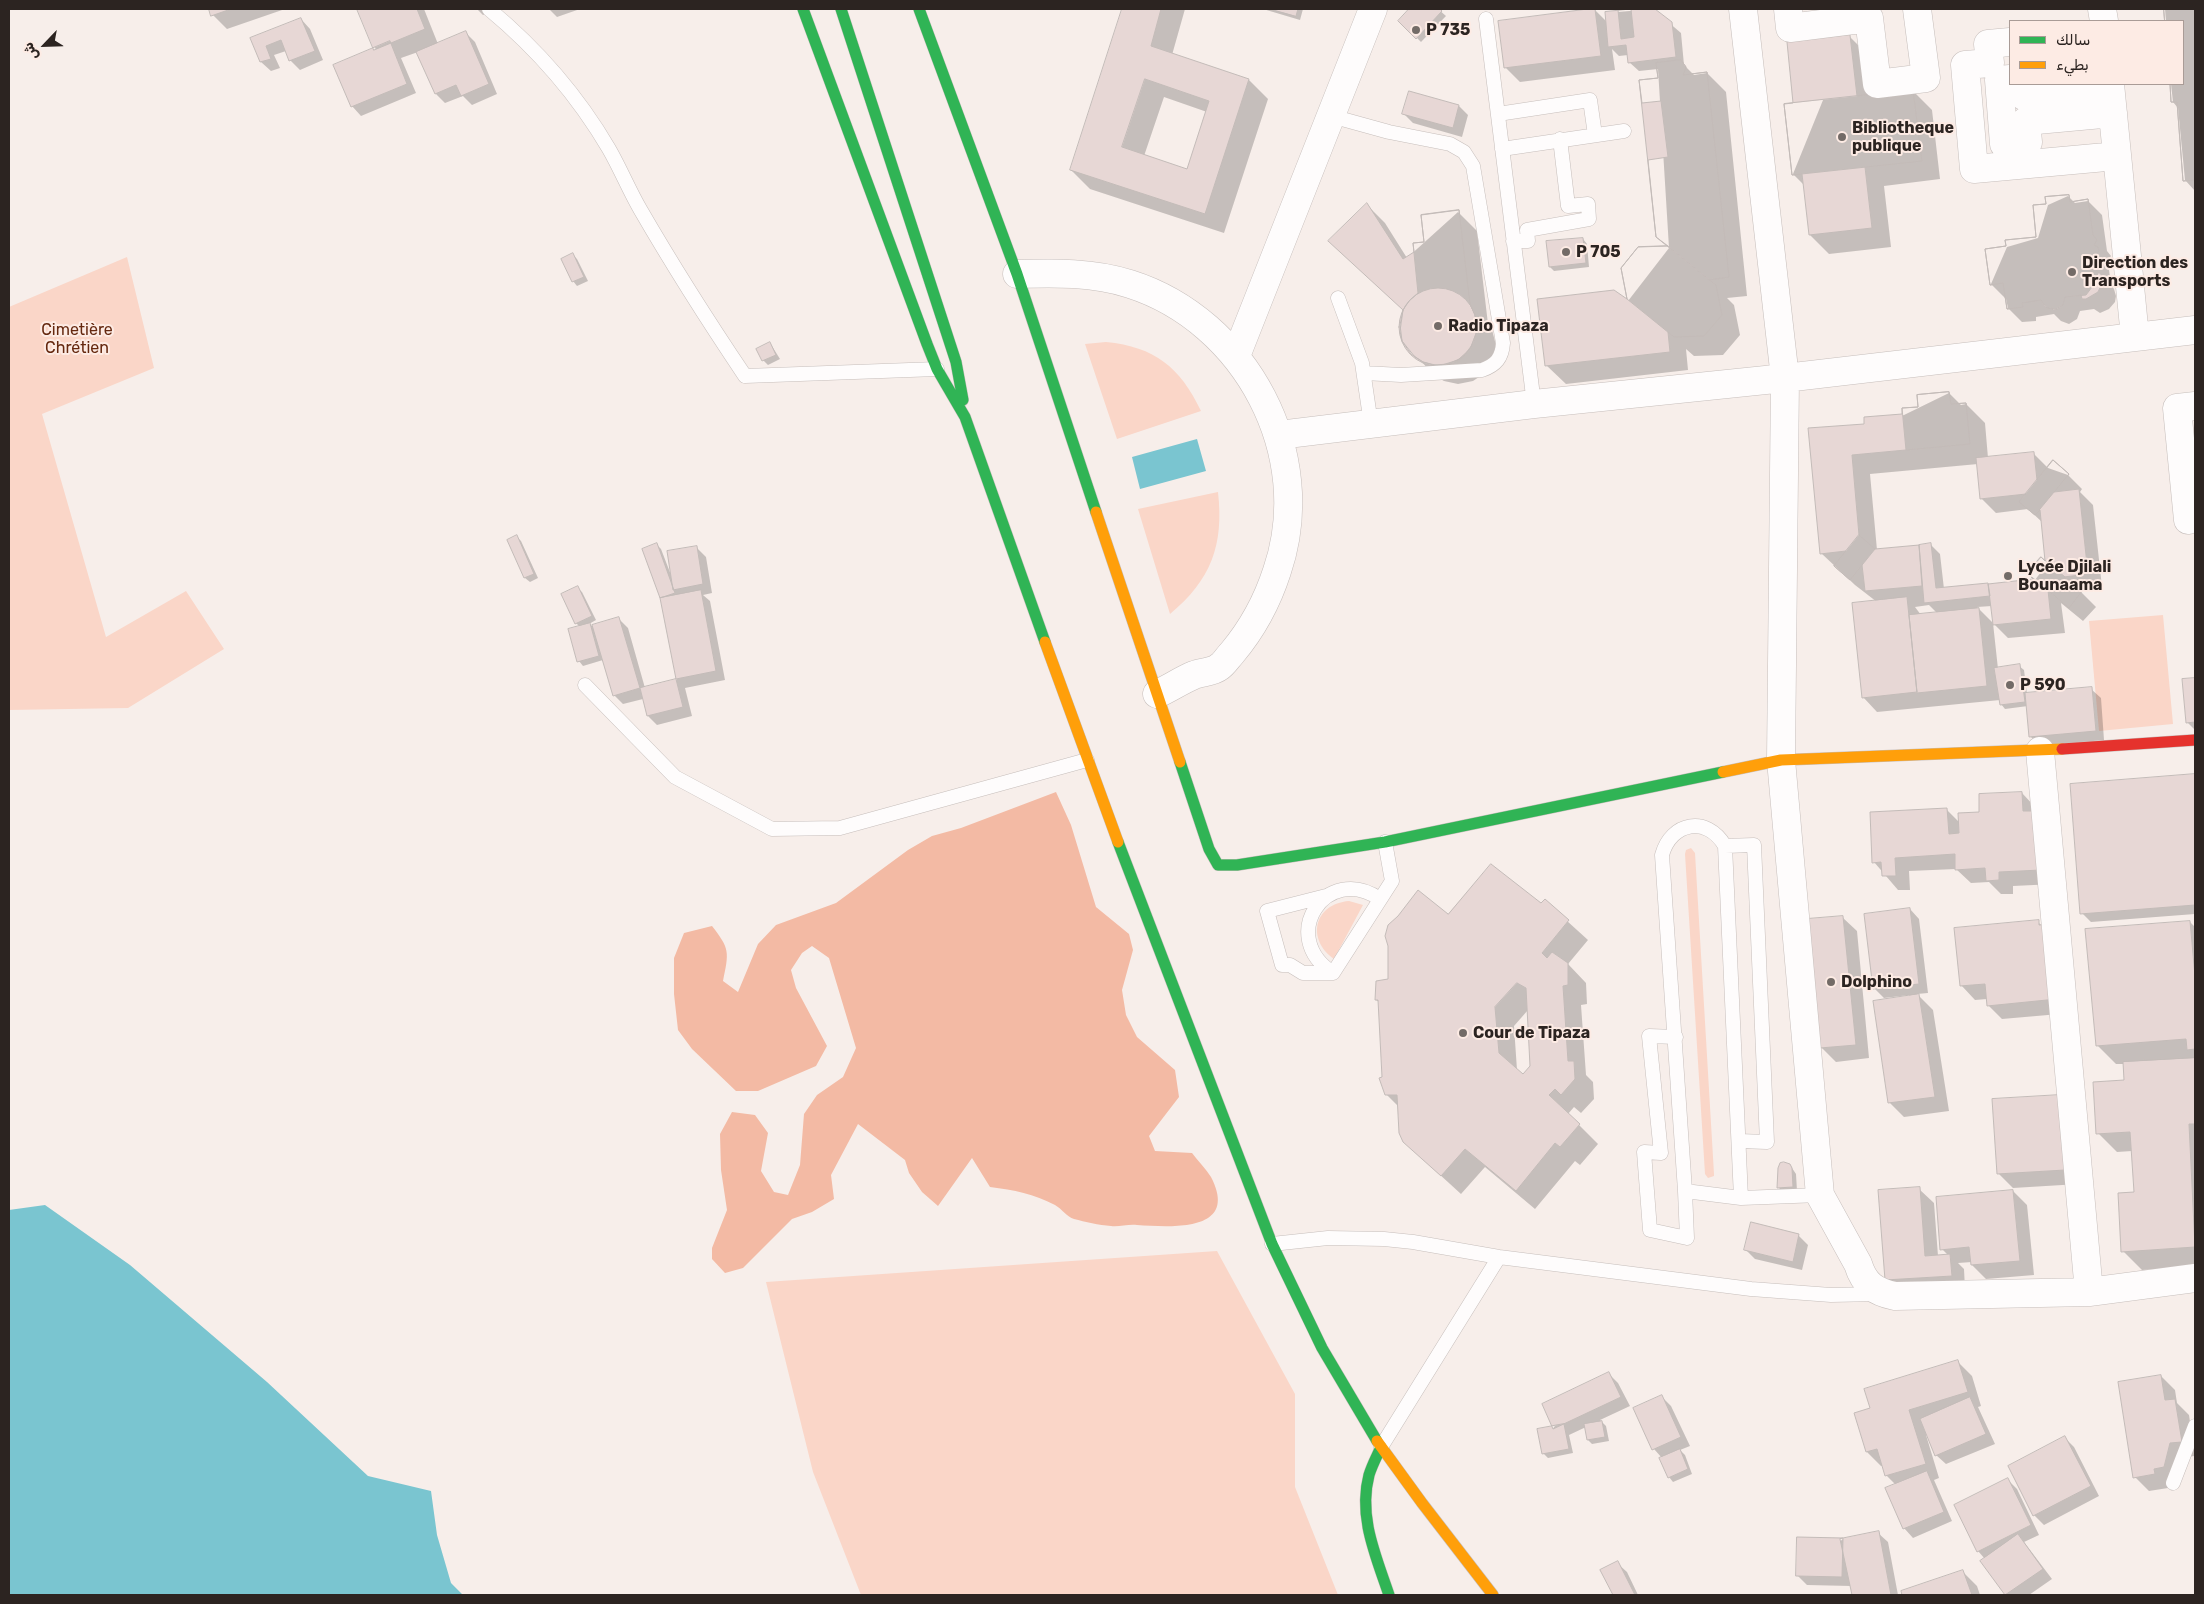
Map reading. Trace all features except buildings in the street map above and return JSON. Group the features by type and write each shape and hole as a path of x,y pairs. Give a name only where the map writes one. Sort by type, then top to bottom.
{"main road":[{"path":"803,9 937,369 965,417"},
{"path":"841,9 956,362 965,417 1086,760 1272,1244 1300,1306 1342,1384 1381,1447 1493,1595"},
{"path":"919,9 1017,274 1209,849 1218,865 1237,865 1385,842 1781,760 2040,752 2195,740"},
{"path":"1381,1447 1368,1478 1365,1498 1366,1520 1389,1595"}],"street":[{"path":"1236,356 1373,9"},
{"path":"1743,9 1784,378 1781,760 1820,1194 1858,1264 1862,1276 1870,1287 1881,1294 1895,1296 2089,1292 2195,1278"},
{"path":"1788,9 1790,28 1868,18 1877,84 1926,78 1917,9"},
{"path":"2009,42 1988,44 1990,63 1966,65 1974,168 2117,156"},
{"path":"2009,80 1999,80 2004,144 2028,142 2026,121 2111,95"},
{"path":"2024,85 2025,97 2111,95"},
{"path":"2111,95 2135,337"},
{"path":"1017,274 1087,274 1130,284 1169,301 1205,325 1236,356 1256,384 1279,435 1286,468 1289,512 1283,555 1269,596 1247,635 1219,668 1195,675 1157,694"},
{"path":"1279,435 1534,404 1784,378 2195,330"},
{"path":"2188,520 2177,408 2195,406"},
{"path":"2040,752 2089,1292"}],"lane":[{"path":"489,9 517,33 566,86 609,148 639,207 696,303 745,376 937,369"},
{"path":"1486,19 1534,404"},
{"path":"1498,114 1590,100 1595,135"},
{"path":"1330,116 1389,132 1450,144 1464,152 1469,158 1473,166 1503,343 1502,353 1498,361 1491,367 1482,370 1400,375 1364,373"},
{"path":"1502,149 1624,131"},
{"path":"1514,241 1528,240 1526,230 1590,219 1588,204 1568,206 1560,139"},
{"path":"1338,298 1358,349 1364,373 1371,424"},
{"path":"585,685 675,777 772,829 840,828 1086,760"},
{"path":"1676,1037 1649,1036 1660,1153 1644,1152 1650,1230 1687,1238 1676,1037 1662,855 1668,839 1681,829 1690,826 1706,828 1720,838 1724,846 1741,1198"},
{"path":"1333,973 1392,881 1385,842"},
{"path":"1724,846 1754,845 1767,1142 1739,1141"},
{"path":"1333,973 1303,973 1290,965 1282,965 1267,911 1326,896 1348,888 1370,892 1380,899"},
{"path":"1326,896 1312,914 1308,925 1308,936 1316,958 1333,973"},
{"path":"1685,1191 1741,1198 1820,1194"},
{"path":"1272,1244 1328,1238 1384,1239 1499,1257 1751,1289 1831,1295 1881,1294"},
{"path":"1381,1447 1499,1257"},
{"path":"2173,1482 2195,1426"}],"green space":[{"name":"Cimetière Chrétien","path":"127,257 154,368 42,414 106,637 186,591 224,649 128,708 9,710 9,307"},
{"path":"1106,342 1139,349 1152,354 1164,362 1184,382 1201,411 1117,439 1085,344"},
{"path":"1218,492 1219,529 1212,560 1196,588 1170,614 1138,509"},
{"path":"2163,615 2173,724 2099,731 2089,621"},
{"path":"1691,848 1695,853 1714,1174 1714,1176 1708,1178 1705,1174 1685,854 1686,850"},
{"path":"1349,901 1363,905 1334,959 1325,951 1320,942 1317,933 1318,924 1321,915 1328,909"},
{"path":"1217,1251 1295,1394 1295,1487 1338,1595 861,1595 813,1472 766,1282"}],"shaded area":[{"path":"1056,792 1071,825 1096,907 1129,934 1133,950 1122,990 1126,1015 1137,1037 1175,1070 1179,1097 1149,1136 1155,1151 1192,1153 1211,1177 1217,1195 1216,1208 1209,1217 1197,1223 1183,1225 1114,1226 1092,1223 1071,1218 1055,1205 1032,1195 990,1187 972,1158 938,1206 922,1192 909,1173 905,1160 858,1124 831,1175 834,1199 812,1212 792,1219 743,1268 725,1273 712,1259 712,1248 727,1210 721,1170 720,1134 732,1112 755,1115 768,1133 761,1171 774,1192 788,1195 800,1165 804,1114 817,1095 843,1077 856,1048 829,958 812,946 802,953 791,970 796,988 827,1046 816,1066 758,1091 736,1091 692,1049 678,1030 674,994 674,958 684,933 712,926 722,940 726,951 727,957 723,981 738,992 758,944 776,925 836,903 908,850 932,836 961,828"}],"water":[{"path":"1197,439 1206,471 1140,489 1132,457"},
{"path":"45,1205 130,1265 267,1382 368,1476 431,1491 437,1535 451,1583 463,1595 9,1595 9,1210"}],"traffic: fast":[{"path":"803,9 927,344 937,369 965,417 1045,642"},
{"path":"841,9 956,362 963,400"},
{"path":"919,9 1017,274 1096,512"},
{"path":"1180,762 1209,849 1218,865 1237,865 1385,842 1723,772"},
{"path":"1118,842 1272,1244 1322,1348 1377,1441"},
{"path":"1381,1447 1369,1475 1366,1506 1370,1536 1389,1595"}],"traffic: slow":[{"path":"1096,512 1180,762"},
{"path":"1045,642 1118,842"},
{"path":"1723,772 1781,760 2062,749"},
{"path":"1377,1441 1493,1595"}],"traffic: jam":[{"path":"2062,749 2195,740"}],"place":[{"name":"P 735","path":"1416,30"},
{"name":"Bibliotheque publique","path":"1842,137"},
{"name":"P 705","path":"1566,252"},
{"name":"Direction des Transports","path":"2072,272"},
{"name":"Radio Tipaza","path":"1438,326"},
{"name":"Lycée Djilali Bounaama","path":"2008,576"},
{"name":"P 590","path":"2010,685"},
{"name":"Dolphino","path":"1831,982"},
{"name":"Cour de Tipaza","path":"1463,1033"}]}
